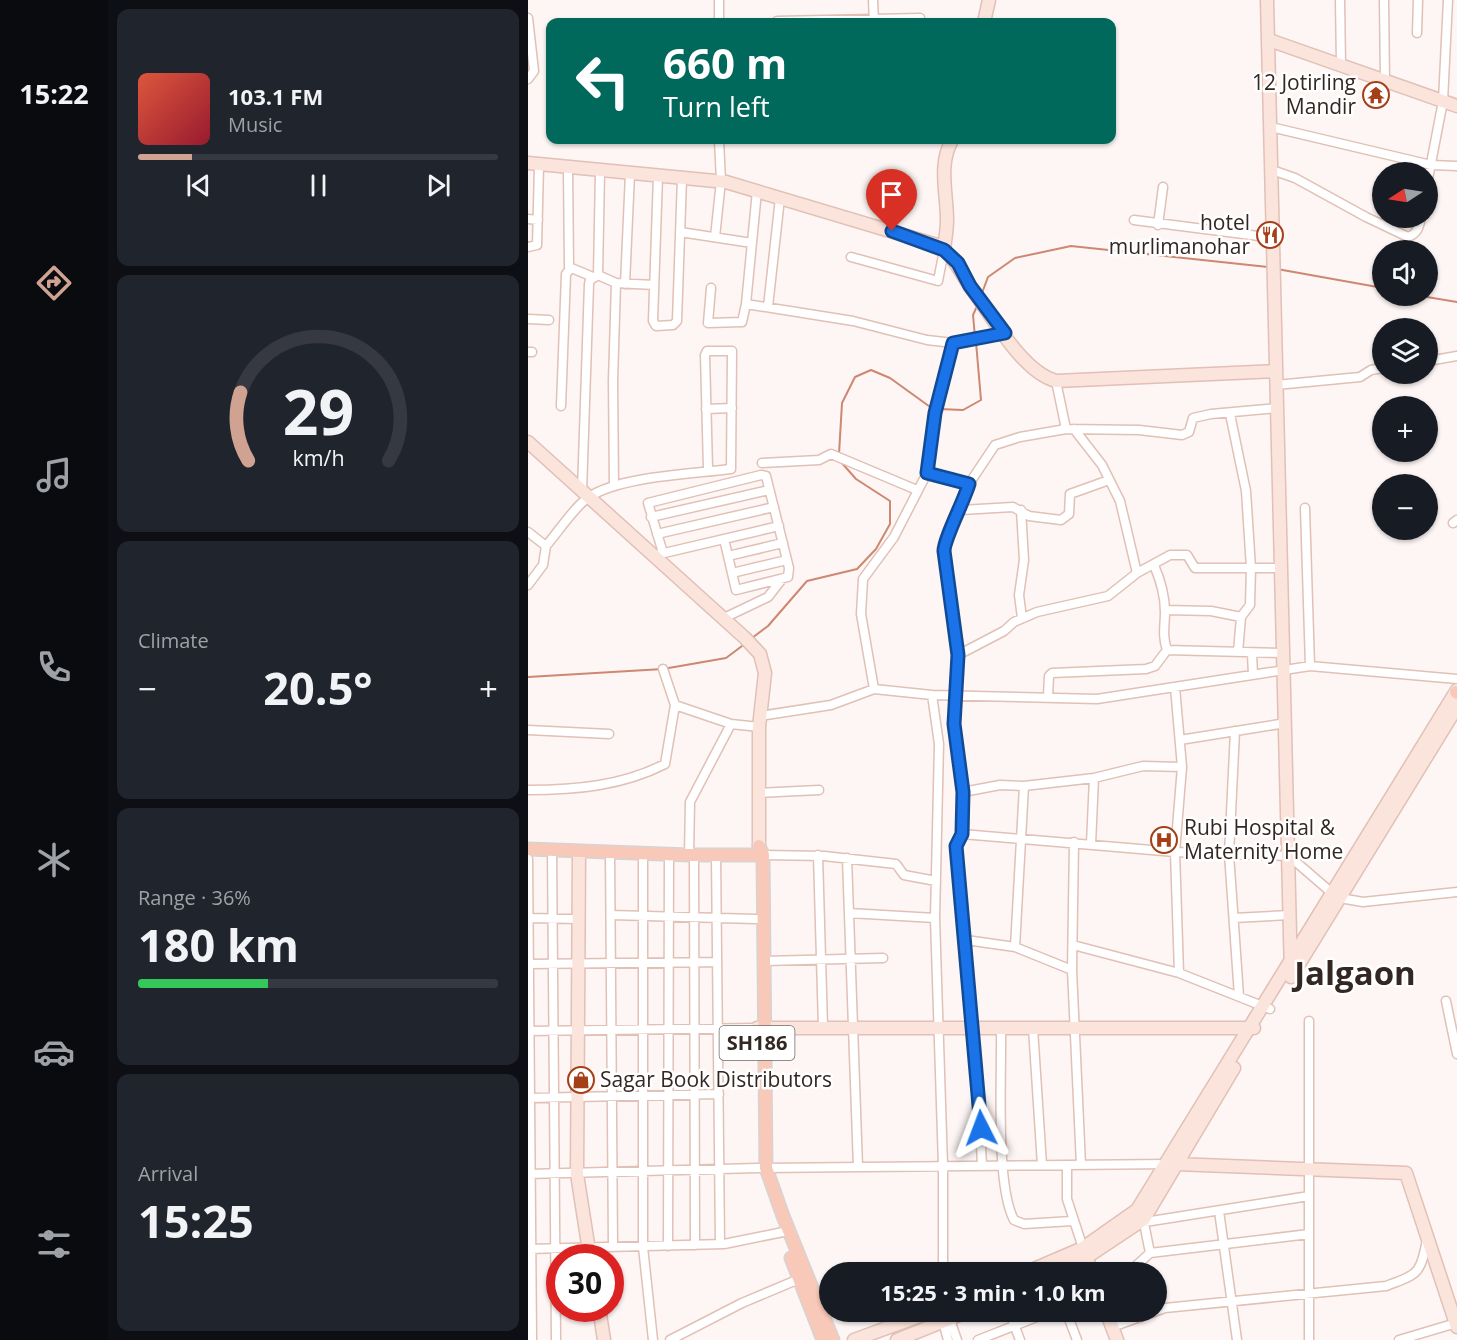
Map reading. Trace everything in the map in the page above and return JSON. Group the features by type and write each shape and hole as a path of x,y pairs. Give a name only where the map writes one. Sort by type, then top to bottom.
{"main road":[{"path":"985,18 989,0"},
{"path":"1268,0 1275,272 1275,371 1278,408 1283,653 1286,670 1291,975"},
{"path":"1269,40 1457,106"},
{"path":"944,250 947,219 943,192 947,149 950,144"},
{"path":"533,165 721,181 937,245 958,263 970,286 1037,374 1056,381 1275,371"},
{"path":"528,441 585,494 658,554 760,654 765,672 759,722 759,852 764,961 760,1028 1253,1029"},
{"path":"1142,1217 1163,1164 1267,1007 1291,975 1457,688"},
{"path":"1267,1007 1291,960 1336,896 1457,707"},
{"path":"528,849 669,855 759,852"},
{"path":"579,852 577,1174 588,1244"},
{"name":"SH186","path":"759,852 756,919 762,1168 799,1279"},
{"path":"1070,1262 1142,1217 1176,1164 1253,1029"},
{"path":"1176,1164 1406,1173 1456,1325"},
{"path":"785,1232 833,1340"},
{"path":"1058,1262 1085,1253"},
{"path":"1085,1253 1088,1262"},
{"path":"799,1279 823,1340"},
{"path":"601,1322 604,1340"},
{"path":"854,1340 903,1322"},
{"path":"897,1340 933,1322"},
{"path":"1110,1322 1115,1337"}],"street":[{"path":"719,0 719,18"},
{"path":"873,0 873,18"},
{"path":"1340,0 1341,65"},
{"path":"1384,0 1385,81"},
{"path":"1418,0 1418,33"},
{"path":"1432,162 1443,101 1448,0"},
{"path":"528,18 534,70 528,79"},
{"path":"1271,127 1418,162"},
{"path":"715,237 721,181 719,144"},
{"path":"528,247 537,244 533,220 533,165"},
{"path":"1438,165 1457,166"},
{"path":"561,406 566,274 570,269 568,169"},
{"path":"1272,170 1295,178 1372,221"},
{"path":"528,585 543,564 546,546 585,494 589,284 595,276 600,172"},
{"path":"614,486 613,381 630,174"},
{"path":"658,176 653,324 674,325 677,321 682,178"},
{"path":"1158,225 1163,187"},
{"path":"711,288 707,321 710,324 742,322 746,304 757,191"},
{"path":"768,307 780,198"},
{"path":"1134,220 1158,225 1274,238"},
{"path":"1388,228 1408,237 1415,234 1419,228"},
{"path":"680,232 752,243"},
{"path":"851,257 938,281 944,250"},
{"path":"570,269 621,284 654,285"},
{"path":"746,304 853,321 927,340 953,343 1005,333"},
{"path":"528,319 549,320"},
{"path":"874,689 861,614 863,579 894,537 927,473 935,413 953,343"},
{"path":"585,494 614,486 708,470 727,470 732,467 733,352 730,350 707,351 705,355 708,470"},
{"path":"1438,359 1457,356"},
{"path":"1276,385 1360,377 1372,370"},
{"path":"1056,381 1070,429 1102,465 1120,501 1137,573"},
{"path":"706,409 732,408"},
{"path":"982,1166 974,1028 956,846 962,834 963,792 954,724 958,695 958,655 944,543 961,510 969,484 995,445 1020,437 1070,429 1139,430 1182,435 1189,432 1193,418 1211,414 1278,408"},
{"path":"1230,414 1246,491 1251,568 1250,605 1241,617 1238,652"},
{"path":"762,463 819,460 831,454 917,490"},
{"path":"927,473 969,484"},
{"path":"724,539 735,587 740,590 782,579 790,574 779,526 766,476 750,477 652,500 648,503 657,534 658,554 779,526"},
{"path":"961,510 1007,507 1021,509 1029,516 1066,519 1070,494 1109,480"},
{"path":"651,517 769,490"},
{"path":"657,534 774,507"},
{"path":"1305,508 1310,666"},
{"path":"1021,509 1023,560 1019,595 1022,618"},
{"path":"528,532 546,546"},
{"path":"728,556 783,543"},
{"path":"958,655 1022,618 1108,596 1137,573 1170,555 1184,555 1195,568 1282,568"},
{"path":"732,573 787,560"},
{"path":"1154,565 1160,578 1165,610 1162,636 1167,650"},
{"path":"724,618 768,597 782,579"},
{"path":"1165,610 1211,611 1241,617"},
{"path":"1167,650 1252,654 1283,653"},
{"path":"1048,696 1049,676 1052,673 1146,669 1155,666 1167,650"},
{"path":"1252,654 1253,675"},
{"path":"675,705 731,724 759,722 831,705 874,689 932,695 1048,696 1097,699 1310,666 1457,688"},
{"path":"528,790 572,790 622,780 665,764 675,705 663,669"},
{"path":"1175,687 1182,767 1174,852 1179,973"},
{"path":"932,695 939,744 935,918 943,1166 943,1262"},
{"path":"1180,740 1286,723"},
{"path":"695,1245 694,917 690,802 731,724"},
{"path":"528,730 609,734"},
{"path":"1235,731 1229,854 1239,996"},
{"path":"963,792 1000,785 1024,786 1094,778 1143,766 1182,767"},
{"path":"1091,844 1094,778"},
{"path":"1015,947 1024,786"},
{"path":"759,793 819,790"},
{"path":"962,834 1174,852 1289,855 1336,896 1363,902 1457,892"},
{"path":"1074,842 1072,970 1081,1165"},
{"path":"552,850 555,1244"},
{"path":"759,852 818,855 896,864 904,875 936,881"},
{"path":"610,853 613,1244"},
{"path":"643,854 643,1247 653,1340"},
{"path":"668,1246 669,855"},
{"path":"716,855 720,1244"},
{"path":"818,855 823,1027"},
{"path":"847,858 851,1027 858,1104 858,1167"},
{"path":"528,859 531,1334"},
{"path":"849,913 935,918"},
{"path":"611,915 756,919"},
{"path":"1234,918 1290,915"},
{"path":"529,918 579,919"},
{"path":"966,940 1015,947 1072,970"},
{"path":"1073,945 1179,973 1267,1007"},
{"path":"764,961 883,958"},
{"path":"528,964 717,962"},
{"path":"1446,1001 1457,1054"},
{"path":"1309,1021 1309,1340"},
{"path":"529,1031 760,1028"},
{"path":"1001,1028 1004,1192 1014,1220 1024,1224 1072,1221"},
{"path":"1033,1028 1042,1165"},
{"path":"529,1098 719,1094"},
{"path":"529,1174 762,1168 1176,1164"},
{"path":"1067,1165 1067,1199 1072,1221 1085,1253"},
{"path":"1149,1253 1142,1217 1219,1211 1309,1197"},
{"path":"1219,1211 1237,1340"},
{"path":"624,1247 720,1244 785,1232"},
{"path":"1140,1262 1149,1253 1309,1234"},
{"path":"1115,1337 1165,1308 1386,1286 1413,1276 1423,1261 1427,1237"},
{"path":"530,1249 546,1249"},
{"path":"670,1340 742,1303 799,1279"},
{"path":"556,1322 556,1340"},
{"path":"946,1322 948,1340"},
{"path":"948,1322 957,1340"},
{"path":"1013,1322 1020,1340"},
{"path":"978,1340 1025,1322"},
{"path":"1070,1322 1077,1340"},
{"path":"1401,1340 1456,1325"}],"waterway":[{"path":"982,293 988,277 1015,258 1071,246 1268,267"},
{"path":"1277,269 1372,286"},
{"path":"1438,299 1457,302"},
{"path":"975,337 973,315 978,304"},
{"path":"939,409 963,410 981,400 976,342"},
{"path":"839,454 842,403 855,377 871,370 890,378 933,409"},
{"path":"752,638 768,626 807,581 857,569 876,549 890,524 890,501 856,479 841,462"},
{"path":"528,677 663,669 726,658 746,643"}],"place":[{"name":"12 Jotirling Mandir","path":"1376,95"},
{"name":"hotel murlimanohar","path":"1270,235"},
{"name":"Rubi Hospital & Maternity Home","path":"1164,840"},
{"name":"Sagar Book Distributors","path":"581,1080"}],"district":[{"name":"Jalgaon","path":"1355,973"}],"route":[{"path":"892,231 937,245 944,250 958,263 970,286 1005,333 953,343 935,413 927,473 969,484 961,510 944,543 944,551 958,655 958,695 954,724 963,792 962,834 956,846 981,1128"}]}
